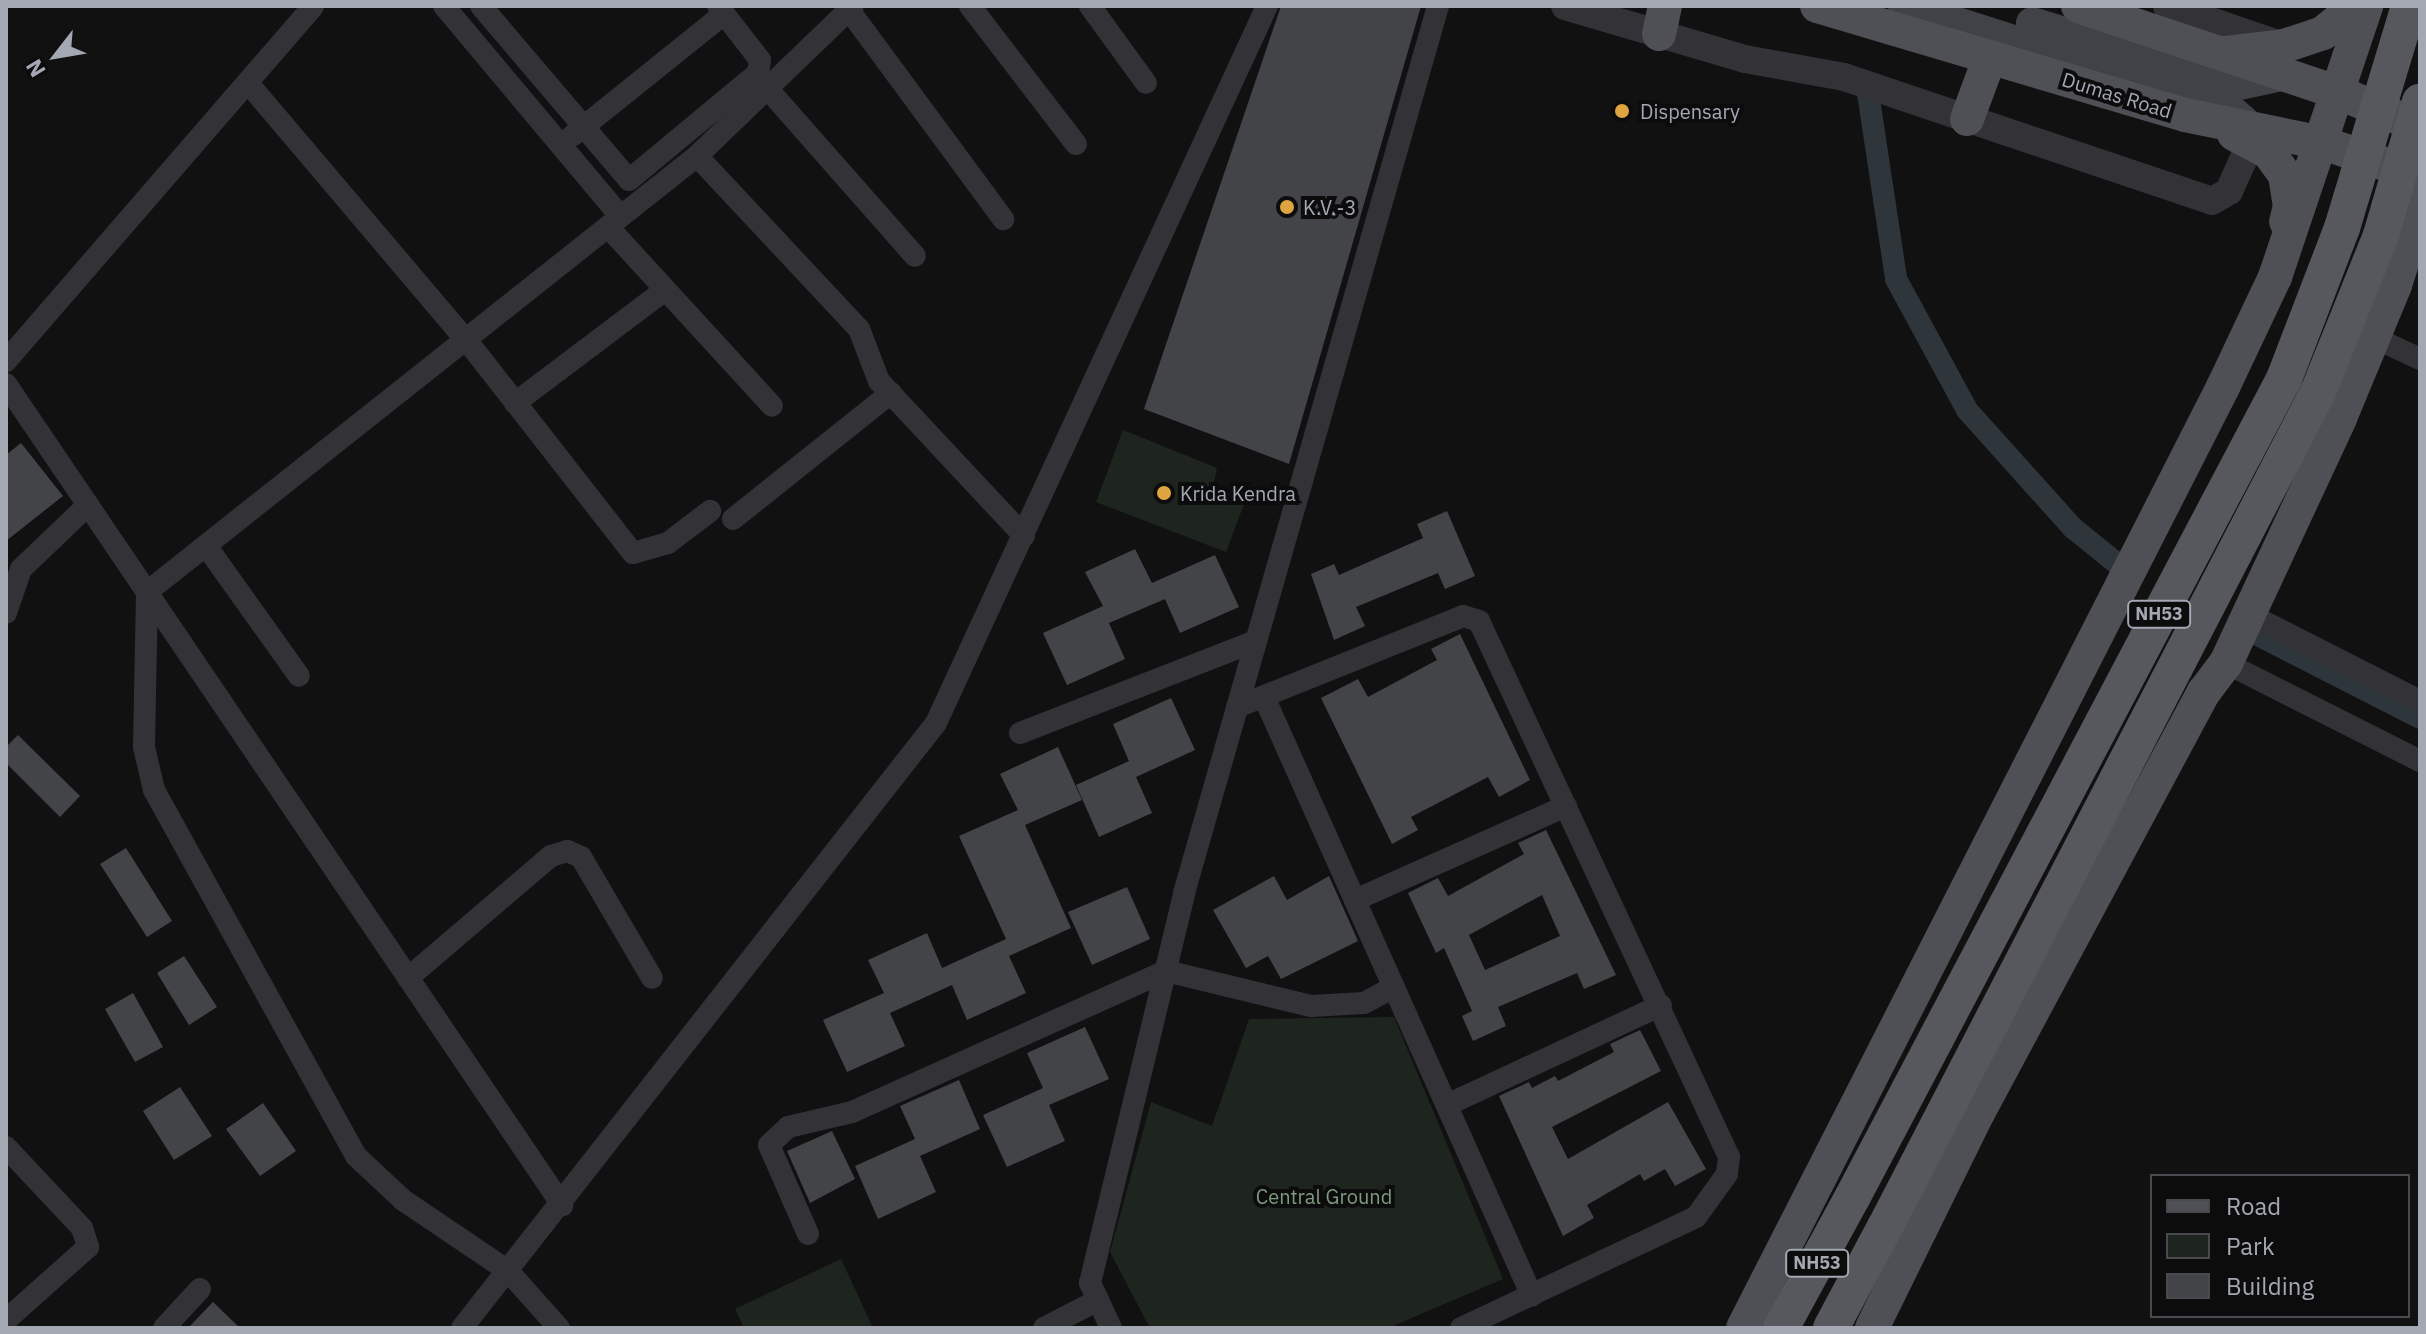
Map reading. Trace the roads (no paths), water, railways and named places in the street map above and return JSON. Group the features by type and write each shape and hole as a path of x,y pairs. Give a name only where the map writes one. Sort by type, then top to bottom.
{"highway":[{"name":"NH53","path":"1781,1328 2284,379 2342,228 2409,6"},
{"name":"NH53","path":"1831,1328 2318,392 2381,235 2420,102"}],"main road":[{"name":"Dumas Road","path":"1817,6 2252,134 2323,143 2420,176"},
{"path":"1904,6 2230,110 2285,175 2290,206 2271,285"},
{"path":"1975,6 2236,85 2304,75 2366,6"},
{"path":"2078,6 2213,55 2304,75 2420,127"},
{"path":"1743,1328 2271,285 2323,143 2304,75 2323,33 2356,6"},
{"path":"1967,119 1990,57"},
{"path":"1872,1328 1985,1099 2204,692 2226,663 2373,337 2395,285 2420,206"},
{"path":"2395,285 2420,259"}],"street":[{"path":"6,361 313,6"},
{"path":"481,6 581,128 623,178 633,178 758,73 760,60 721,10 581,128 560,145"},
{"path":"970,6 1076,144"},
{"path":"1090,6 1146,83"},
{"path":"462,1328 562,1205 936,723 1267,6"},
{"path":"1111,1328 1090,1283 1166,971 1237,707 1438,6"},
{"path":"1565,6 1662,20 1745,59 1844,77 2212,201 2229,191 2252,134"},
{"path":"2167,6 2304,75"},
{"path":"147,592 468,342 697,156 851,8 1003,219"},
{"path":"456,10 560,145 665,290 772,406"},
{"path":"248,83 468,342 633,553 668,543 710,511"},
{"path":"766,87 915,256"},
{"path":"697,156 859,329 872,370 1024,536"},
{"path":"515,403 665,290"},
{"path":"2373,337 2420,359"},
{"path":"6,384 562,1205"},
{"path":"733,519 891,393"},
{"path":"6,613 21,569 88,505"},
{"path":"207,547 299,676"},
{"path":"147,592 144,747 154,790 356,1156 403,1200 508,1271 559,1328"},
{"path":"2249,614 2420,701"},
{"path":"1237,707 1473,615 1661,1005 1729,1157 1727,1174 1696,1217 1532,1296 1491,1321 1461,1328"},
{"path":"1020,733 1256,641"},
{"path":"2226,663 2420,761"},
{"path":"1264,697 1532,1296"},
{"path":"1355,900 1566,806"},
{"path":"408,978 551,856 567,851 581,857 652,978"},
{"path":"808,1234 769,1145 778,1133 852,1112 1166,971 1311,1006 1364,1003 1394,987"},
{"path":"1447,1105 1661,1005"},
{"path":"6,1147 88,1237 88,1247 10,1308"},
{"path":"164,1328 200,1289"},
{"path":"1044,1328 1098,1300"}],"waterway":[{"path":"1868,93 1896,279 1967,410 2073,528 2125,570"},
{"path":"2256,634 2420,718"}],"place":[{"name":"Dispensary","path":"1622,111"},
{"name":"K.V.-3","path":"1287,207"},
{"name":"Krida Kendra","path":"1164,493"}],"park label":[{"name":"Central Ground","path":"1324,1196"}]}
